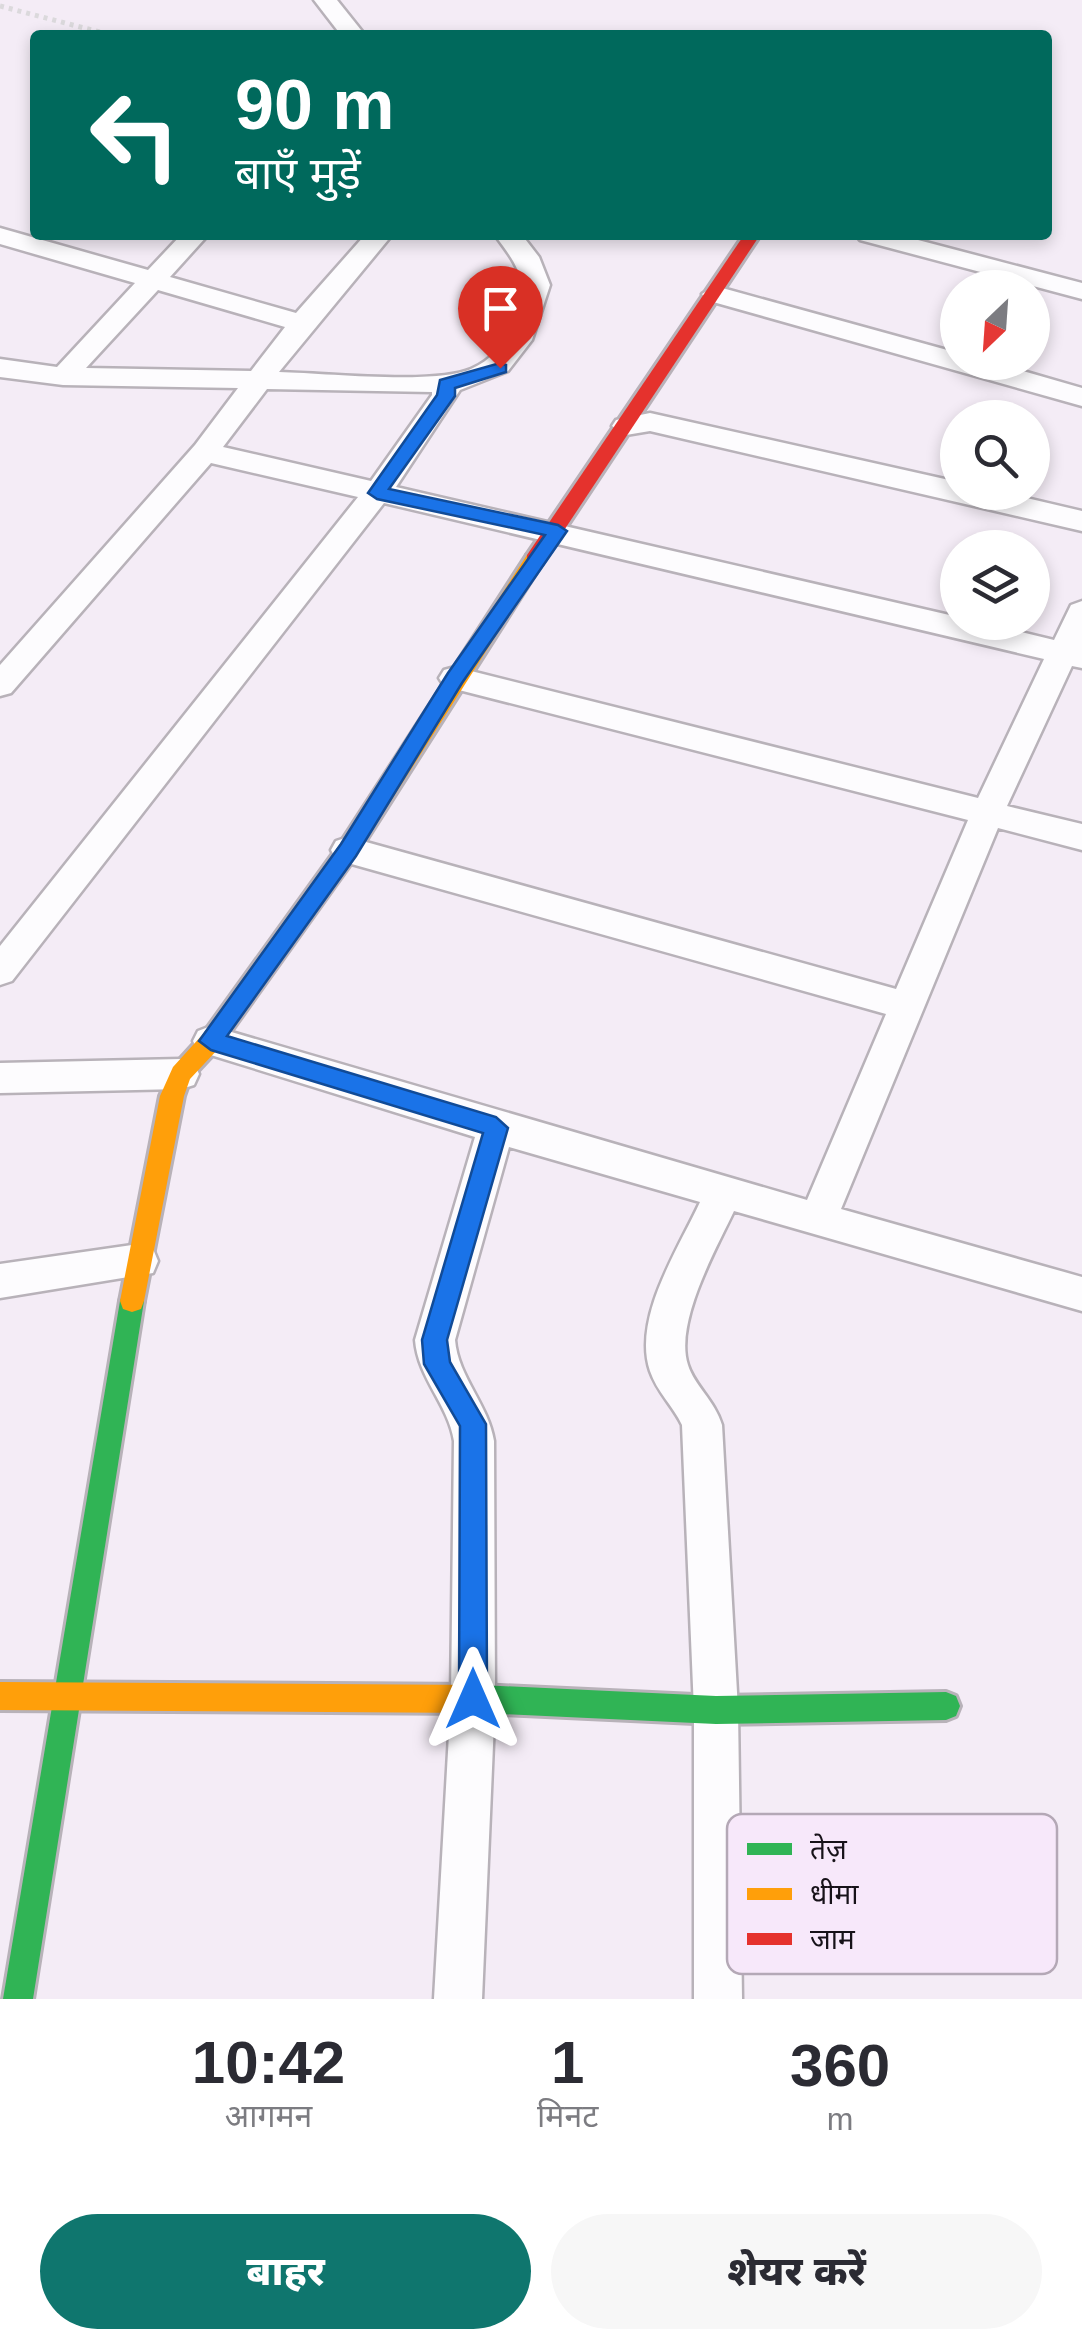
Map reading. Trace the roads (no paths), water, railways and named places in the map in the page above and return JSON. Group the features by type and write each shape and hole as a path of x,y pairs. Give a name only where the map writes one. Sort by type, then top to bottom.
{"street":[{"path":"326,0 349,30"},
{"path":"0,236 302,323"},
{"path":"63,376 191,240"},
{"path":"0,685 206,452 302,323 376,240"},
{"path":"0,368 63,376 264,377 446,384 490,374 511,353 533,302 537,276 512,240"},
{"path":"18,1999 139,1260 172,1096 181,1074 211,1041 348,850 455,678 558,531 749,240"},
{"path":"888,240 1082,291"},
{"path":"714,294 940,357"},
{"path":"1022,380 1082,397"},
{"path":"0,971 377,493 446,396 446,384"},
{"path":"626,426 650,422 940,488"},
{"path":"206,452 558,531 1073,655"},
{"path":"1035,510 1082,521"},
{"path":"818,1218 989,810 1073,655 1082,612"},
{"path":"455,678 989,810 1082,837"},
{"path":"348,850 906,1006"},
{"path":"211,1041 496,1128 1082,1294"},
{"path":"0,1078 181,1074"},
{"path":"458,1999 473,1699 473,1424 437,1364 435,1340 496,1128"},
{"path":"718,1999 716,1710 702,1425 695,1402 668,1368 665,1348 672,1314 724,1191"},
{"path":"0,1281 139,1260"},
{"path":"0,1696 473,1699 716,1710 946,1706"}]}
